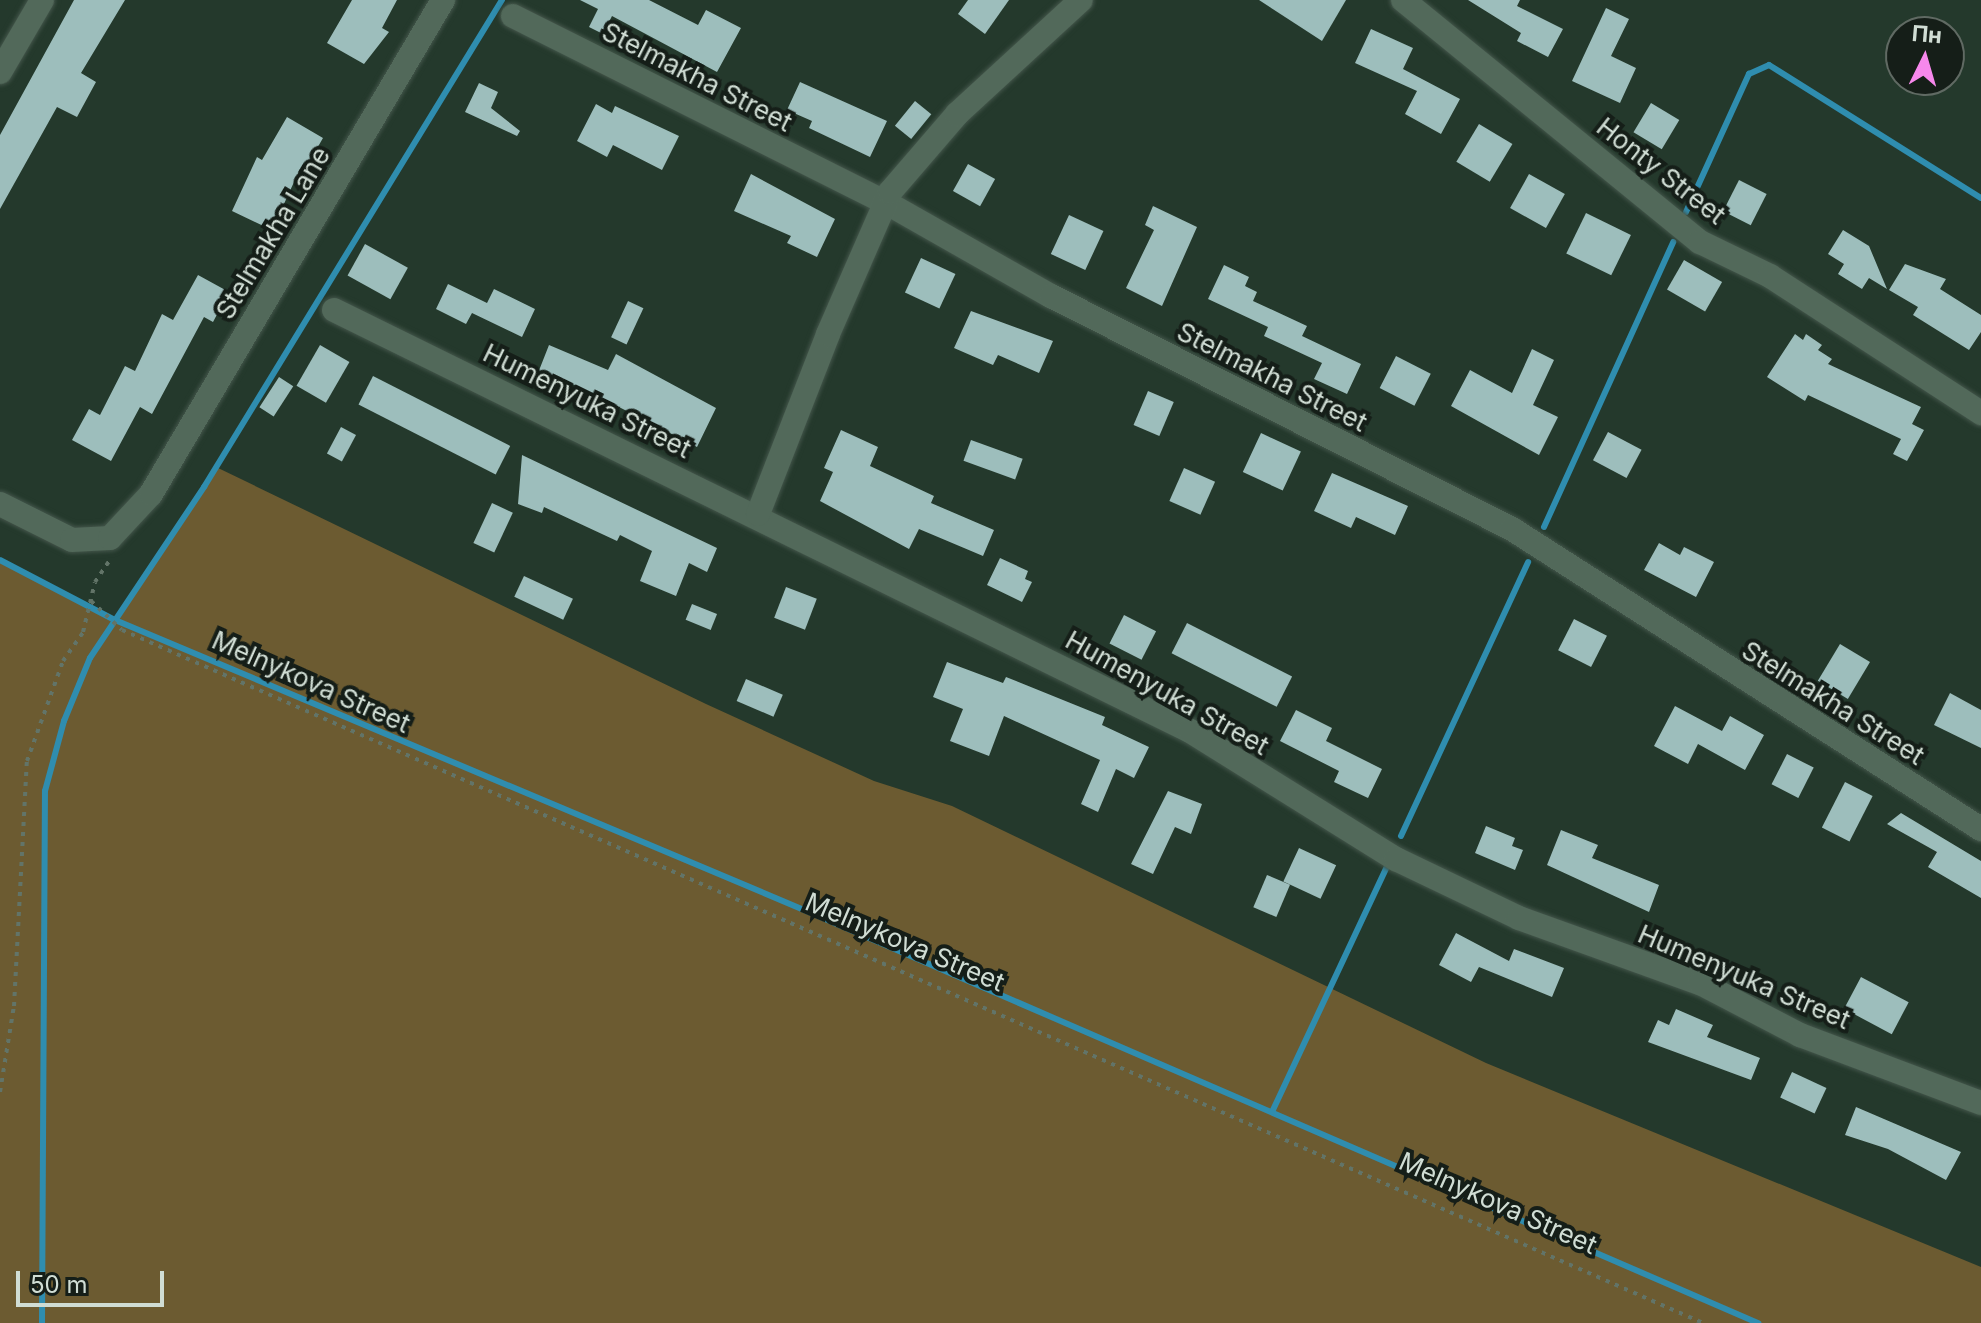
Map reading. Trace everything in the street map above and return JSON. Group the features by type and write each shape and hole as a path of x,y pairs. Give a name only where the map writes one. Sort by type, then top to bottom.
{"street":[{"path":"0,72 42,0"},
{"name":"Stelmakha Lane","path":"0,504 72,540 110,538 151,494 443,0"},
{"path":"758,514 828,334 890,192 957,114 1081,0"},
{"name":"Honty Street","path":"1403,0 1700,242 1770,276 1981,413"},
{"name":"Stelmakha Street","path":"513,16 887,203 1051,296 1512,529 1981,829"},
{"name":"Humenyuka Street","path":"334,310 758,514 1190,731 1410,866 1519,918 1700,983 1800,1035 1981,1103"}],"path":[{"name":"Melnykova Street","path":"0,1092 14,1006 27,761 63,661 83,632 91,602 122,630 1703,1323"}],"shaded area":[{"path":"216,467 706,704 874,781 952,806 1486,1063 1981,1267 1981,1323 0,1323 0,560 116,620"}],"building":[{"path":"74,0 125,0 81,73 96,82 77,117 57,107 0,209 0,135"},
{"path":"352,0 397,0 382,28 389,32 364,64 327,43"},
{"path":"580,0 649,0 698,25 706,10 741,28 717,72 612,16 603,34 589,27 598,9"},
{"path":"968,0 1009,0 985,34 958,14"},
{"path":"1259,0 1346,0 1322,41"},
{"path":"1468,0 1520,0 1517,6 1563,29 1548,57 1517,41 1521,33"},
{"path":"1606,8 1629,19 1611,56 1636,68 1620,103 1572,81"},
{"path":"1371,29 1413,48 1403,69 1460,99 1441,134 1405,114 1417,91 1355,63"},
{"path":"800,82 887,121 870,157 809,128 812,121 787,110"},
{"path":"479,83 498,92 491,108 520,131 517,136 465,112"},
{"path":"915,101 931,114 911,139 895,126"},
{"path":"1651,103 1679,120 1662,149 1633,132"},
{"path":"596,104 612,113 615,106 679,136 662,170 613,145 607,157 577,141"},
{"path":"287,117 323,138 304,171 300,169 272,230 232,211 257,157 262,160"},
{"path":"1479,124 1512,144 1490,182 1456,162"},
{"path":"968,164 995,179 980,206 953,191"},
{"path":"751,174 835,219 817,257 787,243 791,236 734,211"},
{"path":"1529,174 1565,194 1546,228 1510,208"},
{"path":"1739,180 1767,194 1751,225 1723,211"},
{"path":"1153,206 1197,227 1162,306 1126,288 1154,230 1145,225"},
{"path":"1586,213 1631,235 1611,275 1566,253"},
{"path":"1069,215 1103,231 1085,270 1051,254"},
{"path":"1843,230 1869,246 1887,289 1869,278 1862,289 1838,274 1844,264 1828,254"},
{"path":"365,244 408,268 390,299 348,275"},
{"path":"921,258 955,274 939,308 905,292"},
{"path":"1684,260 1722,282 1705,311 1667,289"},
{"path":"1905,264 1946,279 1940,289 1981,315 1981,332 1969,350 1913,315 1918,307 1889,290"},
{"path":"1224,265 1249,277 1245,286 1257,292 1253,301 1307,326 1302,336 1361,364 1347,394 1314,379 1322,363 1264,336 1268,327 1208,299"},
{"path":"198,275 229,292 213,322 204,317 152,414 140,407 111,461 72,440 89,409 100,415 125,366 135,371 162,314 173,320"},
{"path":"448,284 487,303 494,289 535,309 522,337 472,313 466,324 436,309"},
{"path":"628,301 643,308 627,344 611,337"},
{"path":"971,311 1053,341 1039,373 998,355 993,365 954,348"},
{"path":"1795,334 1803,340 1806,334 1822,345 1818,350 1832,359 1828,364 1921,407 1912,424 1924,430 1907,461 1893,454 1901,439 1808,395 1805,401 1767,377"},
{"path":"320,345 349,362 326,403 296,386"},
{"path":"549,345 608,370 616,354 716,408 697,447 578,386 538,373"},
{"path":"1532,349 1554,360 1533,405 1558,417 1539,455 1451,406 1470,370 1512,393"},
{"path":"1396,356 1431,374 1414,406 1380,388"},
{"path":"373,376 510,446 496,474 358,405"},
{"path":"279,377 293,386 274,416 259,407"},
{"path":"1148,391 1174,402 1159,436 1134,425"},
{"path":"341,427 356,435 342,461 327,453"},
{"path":"841,430 878,447 870,466 934,496 931,503 994,530 983,556 919,529 909,549 820,501 833,472 824,468"},
{"path":"1608,432 1642,450 1627,478 1593,460"},
{"path":"1261,433 1301,452 1283,491 1243,472"},
{"path":"971,440 1023,459 1015,479 963,461"},
{"path":"522,455 717,548 707,572 689,563 676,596 640,581 652,551 620,535 617,541 544,507 542,513 518,504"},
{"path":"1184,468 1215,482 1200,515 1169,501"},
{"path":"1332,473 1408,506 1395,535 1356,517 1351,528 1314,511"},
{"path":"492,503 513,513 494,553 473,543"},
{"path":"1659,543 1680,555 1684,547 1714,562 1696,597 1644,570"},
{"path":"1000,558 1028,571 1025,579 1032,582 1022,602 987,585"},
{"path":"524,576 573,599 563,620 514,597"},
{"path":"786,587 817,599 805,630 774,618"},
{"path":"692,604 717,614 711,630 686,620"},
{"path":"1124,615 1156,631 1142,660 1109,644"},
{"path":"1574,619 1607,636 1591,667 1558,650"},
{"path":"1187,623 1292,677 1277,707 1172,653"},
{"path":"1840,644 1870,662 1848,699 1818,681"},
{"path":"947,662 1003,683 1006,677 1105,717 1102,725 1149,747 1134,778 1116,769 1098,812 1081,804 1100,760 1004,716 989,756 950,741 963,709 933,697"},
{"path":"746,679 783,695 773,717 737,701"},
{"path":"1950,693 1981,710 1981,748 1934,725"},
{"path":"1675,706 1722,731 1730,716 1764,735 1745,770 1698,744 1688,764 1654,746"},
{"path":"1296,710 1332,728 1326,741 1382,769 1368,798 1334,782 1339,771 1280,741"},
{"path":"1787,754 1814,768 1798,798 1772,784"},
{"path":"1845,782 1873,796 1849,842 1822,827"},
{"path":"1168,791 1202,804 1191,834 1175,827 1153,874 1131,864"},
{"path":"1901,813 1981,861 1981,898 1928,867 1937,852 1887,824"},
{"path":"1486,826 1515,838 1512,846 1523,850 1515,870 1475,853"},
{"path":"1561,830 1598,845 1592,858 1659,885 1649,912 1547,865"},
{"path":"1299,848 1336,865 1321,899 1283,882"},
{"path":"1267,875 1290,885 1276,917 1253,907"},
{"path":"1456,933 1509,961 1514,949 1564,968 1552,997 1479,967 1471,982 1439,965"},
{"path":"1861,977 1909,1002 1892,1034 1844,1009"},
{"path":"1676,1009 1713,1025 1707,1037 1760,1058 1751,1080 1648,1042 1658,1020 1669,1025"},
{"path":"1792,1072 1826,1088 1815,1113 1780,1097"},
{"path":"1856,1107 1961,1152 1946,1180 1888,1149 1845,1135"}],"waterway":[{"path":"42,1323 45,791 64,721 90,658 204,487 502,0"},
{"path":"1686,212 1749,74 1769,65 1981,198"},
{"path":"1544,527 1673,242"},
{"path":"0,560 115,620 816,915 1758,1323"},
{"path":"1401,836 1528,562"},
{"path":"1272,1112 1388,864"}]}
